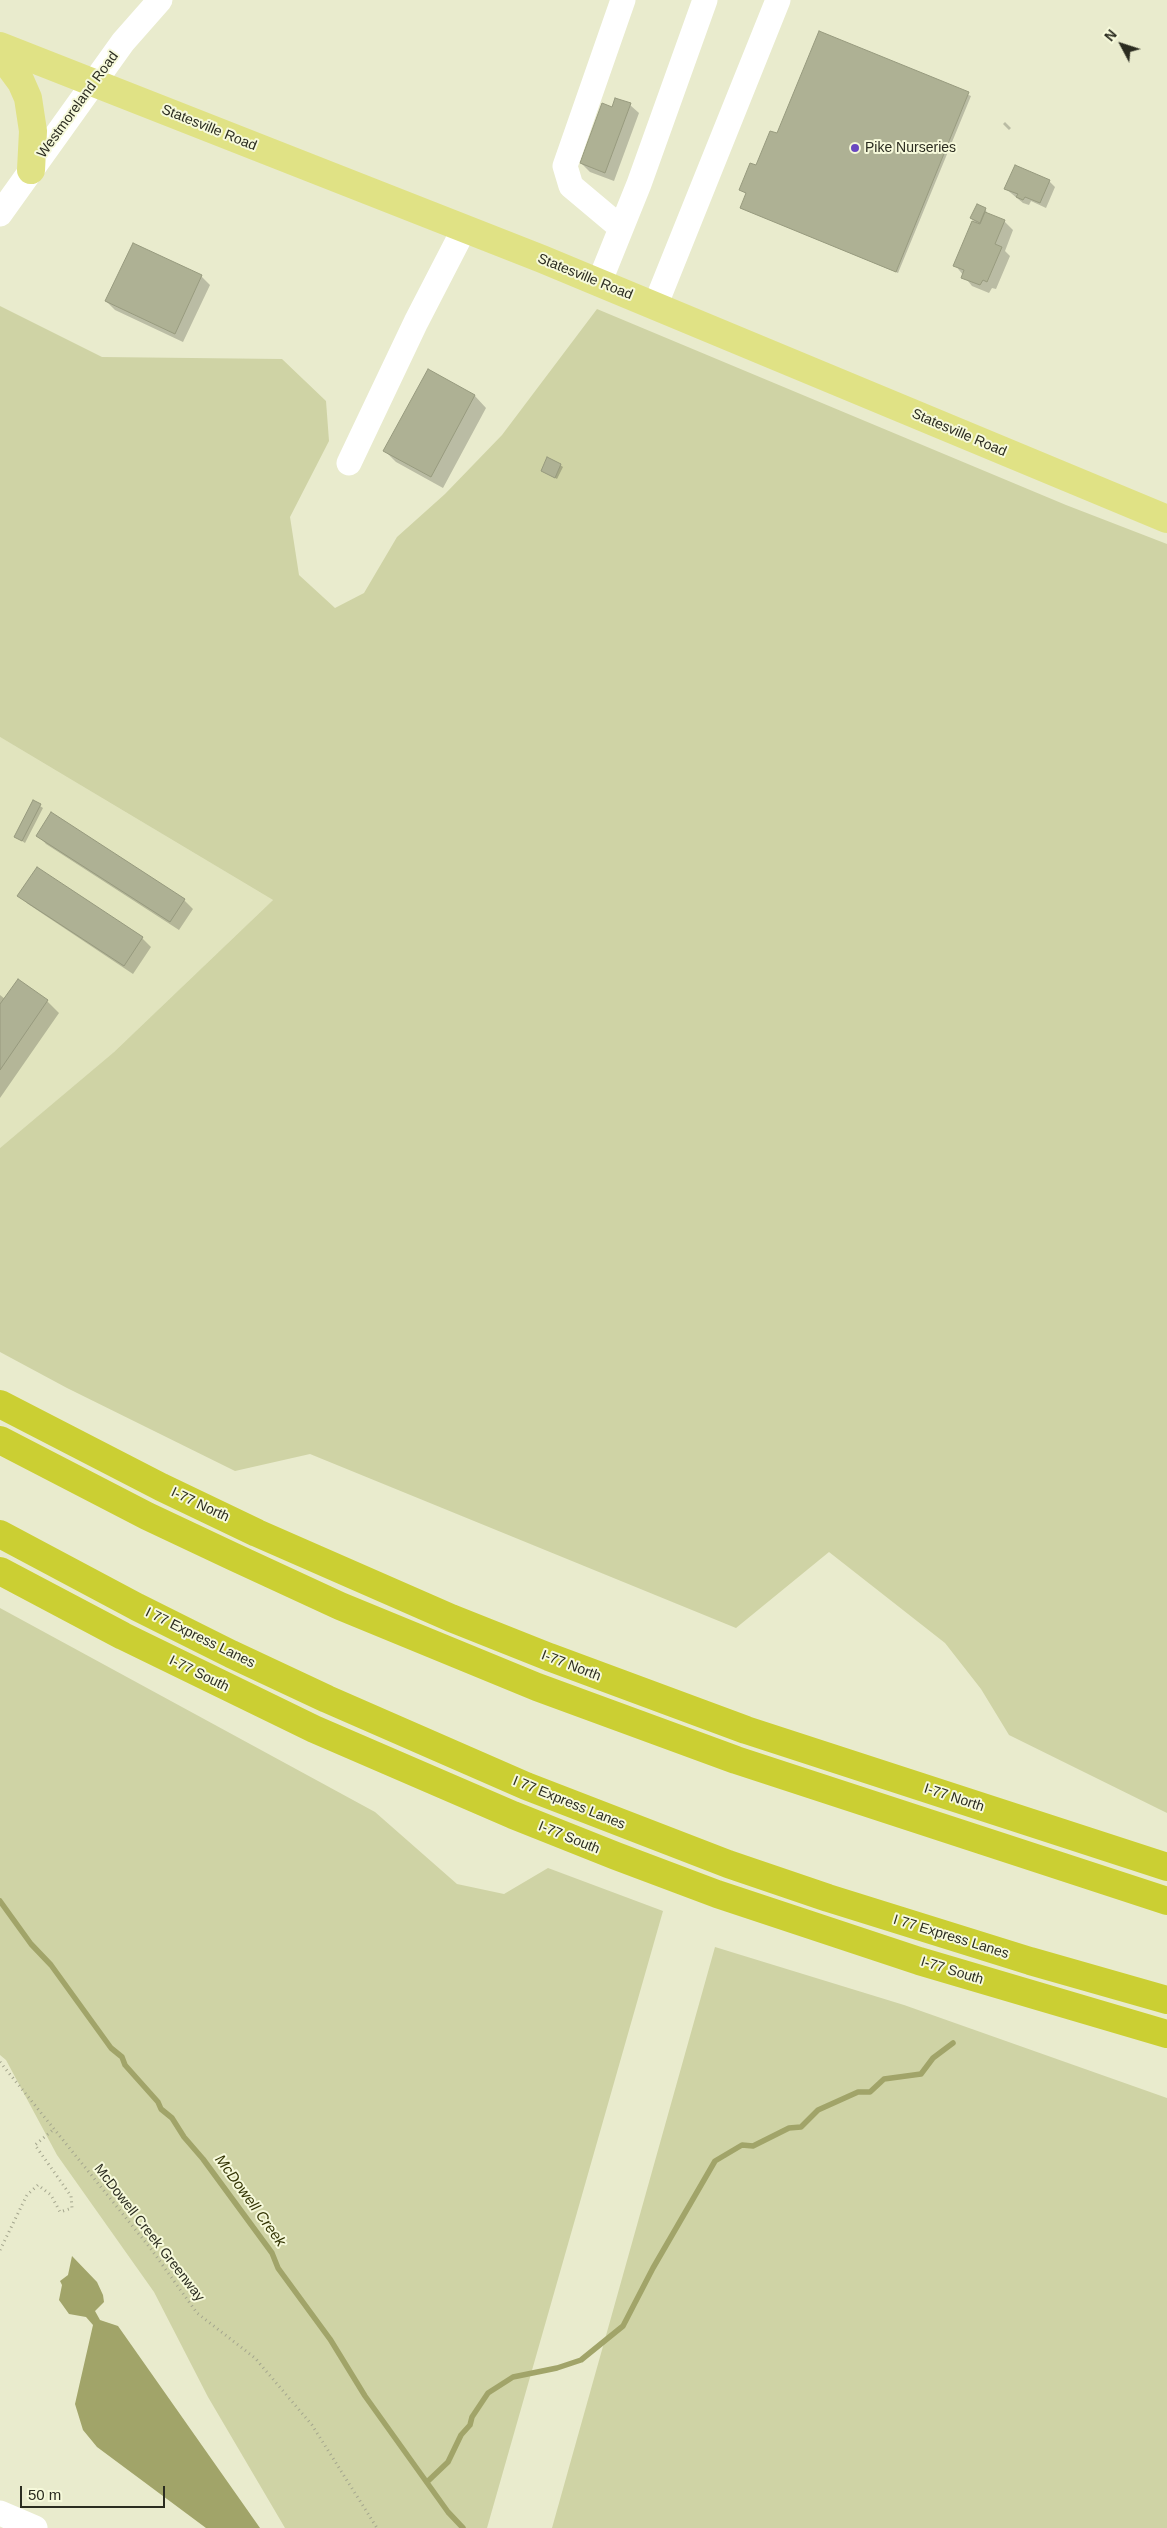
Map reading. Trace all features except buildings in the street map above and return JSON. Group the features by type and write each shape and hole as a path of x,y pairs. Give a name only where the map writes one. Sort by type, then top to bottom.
{"highway":[{"name":"I-77 North","path":"0,1404 161,1487 257,1533 451,1618 549,1658 746,1730 1167,1867"},
{"path":"0,1440 147,1516 349,1610 537,1687 736,1760 1167,1901"},
{"name":"I 77 Express Lanes","path":"0,1534 137,1607 327,1700 560,1799 728,1864 828,1898 1021,1959 1167,2000"},
{"name":"I-77 South","path":"0,1571 131,1640 314,1729 599,1850 818,1928 1021,1992 1167,2034"}],"main road":[{"name":"Statesville Road","path":"0,46 599,283 1167,519"},
{"path":"0,54 21,82 28,98 33,131 31,170"}],"street":[{"name":"Westmoreland Road","path":"0,214 123,42 160,0"},
{"path":"621,228 571,186 565,166 623,0"},
{"path":"599,283 705,0"},
{"path":"655,306 778,0"},
{"path":"349,463 416,322 464,229"},
{"path":"0,2513 35,2528"}],"path":[{"name":"McDowell Creek Greenway","path":"0,2062 151,2249 197,2313 255,2358 312,2425 377,2528"},
{"path":"0,2250 27,2195 38,2185 51,2195 60,2212 72,2208 71,2196 35,2145 54,2129"}],"shaded area":[{"path":"0,306 102,357 282,359 326,401 329,441 290,517 299,575 335,608 364,593 397,537 445,494 502,435 597,309 1066,505 1167,544 1167,1813 1009,1735 981,1689 945,1643 829,1552 736,1628 310,1454 235,1471 67,1388 0,1352 0,1148 114,1052 273,900 0,737"},
{"path":"0,737 273,900 114,1052 0,1148"},
{"path":"0,1608 375,1812 457,1884 504,1894 548,1868 663,1911 487,2528 285,2528 208,2397 154,2292 57,2155 6,2060 0,2055"},
{"path":"715,1947 904,2005 1167,2098 1167,2528 552,2528"},
{"path":"72,2256 97,2282 103,2295 104,2302 95,2311 100,2320 118,2326 260,2528 206,2528 97,2447 83,2430 75,2404 93,2325 86,2317 69,2314 59,2300 62,2285 60,2281 68,2275"}],"waterway":[{"name":"McDowell Creek","path":"0,1901 31,1944 51,1965 111,2048 122,2057 125,2065 158,2102 161,2109 172,2118 184,2137 203,2159 272,2253 278,2268 330,2339 365,2396 448,2512 463,2528"},
{"path":"427,2482 448,2462 461,2435 470,2425 472,2417 488,2393 513,2377 557,2368 581,2360 623,2326 653,2268 715,2161 742,2145 753,2146 789,2128 801,2127 818,2110 858,2092 870,2092 884,2079 921,2074 933,2058 953,2043"}],"place":[{"name":"Pike Nurseries","path":"855,148"}]}
